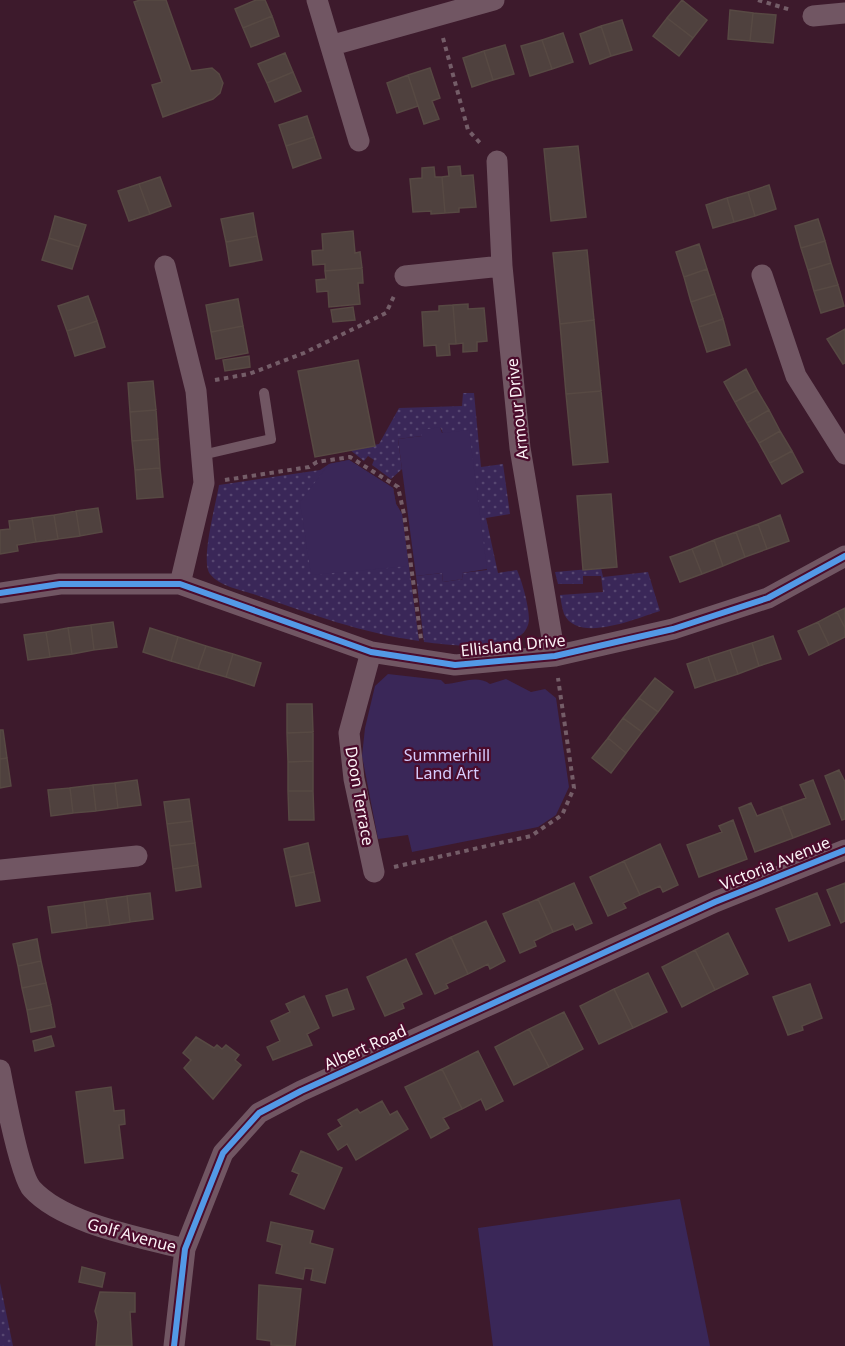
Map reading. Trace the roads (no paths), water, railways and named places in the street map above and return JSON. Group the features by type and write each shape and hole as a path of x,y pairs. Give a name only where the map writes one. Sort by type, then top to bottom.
{"street":[{"path":"317,0 333,45 359,141"},
{"path":"333,45 494,0"},
{"path":"813,16 845,13"},
{"name":"Armour Drive","path":"497,161 502,266 520,448 555,656"},
{"path":"165,266 194,384 204,483 180,584"},
{"path":"405,276 502,266"},
{"path":"762,275 796,376 845,454"},
{"name":"Ellisland Drive","path":"0,593 60,584 180,584 371,652 454,665 555,656 673,629 768,597 845,556"},
{"name":"Doon Terrace","path":"371,652 349,733 354,779 374,872"},
{"name":"Victoria Avenue","path":"715,902 845,850"},
{"path":"0,870 136,856"},
{"name":"Albert Road","path":"174,1346 185,1249 223,1153 259,1113 301,1091 715,902"},
{"name":"Golf Avenue","path":"0,1070 9,1120 31,1189 76,1219 185,1249"}],"lane":[{"path":"202,455 271,438 264,393"}],"park label":[{"name":"Summerhill Land Art","path":"447,764"}]}
